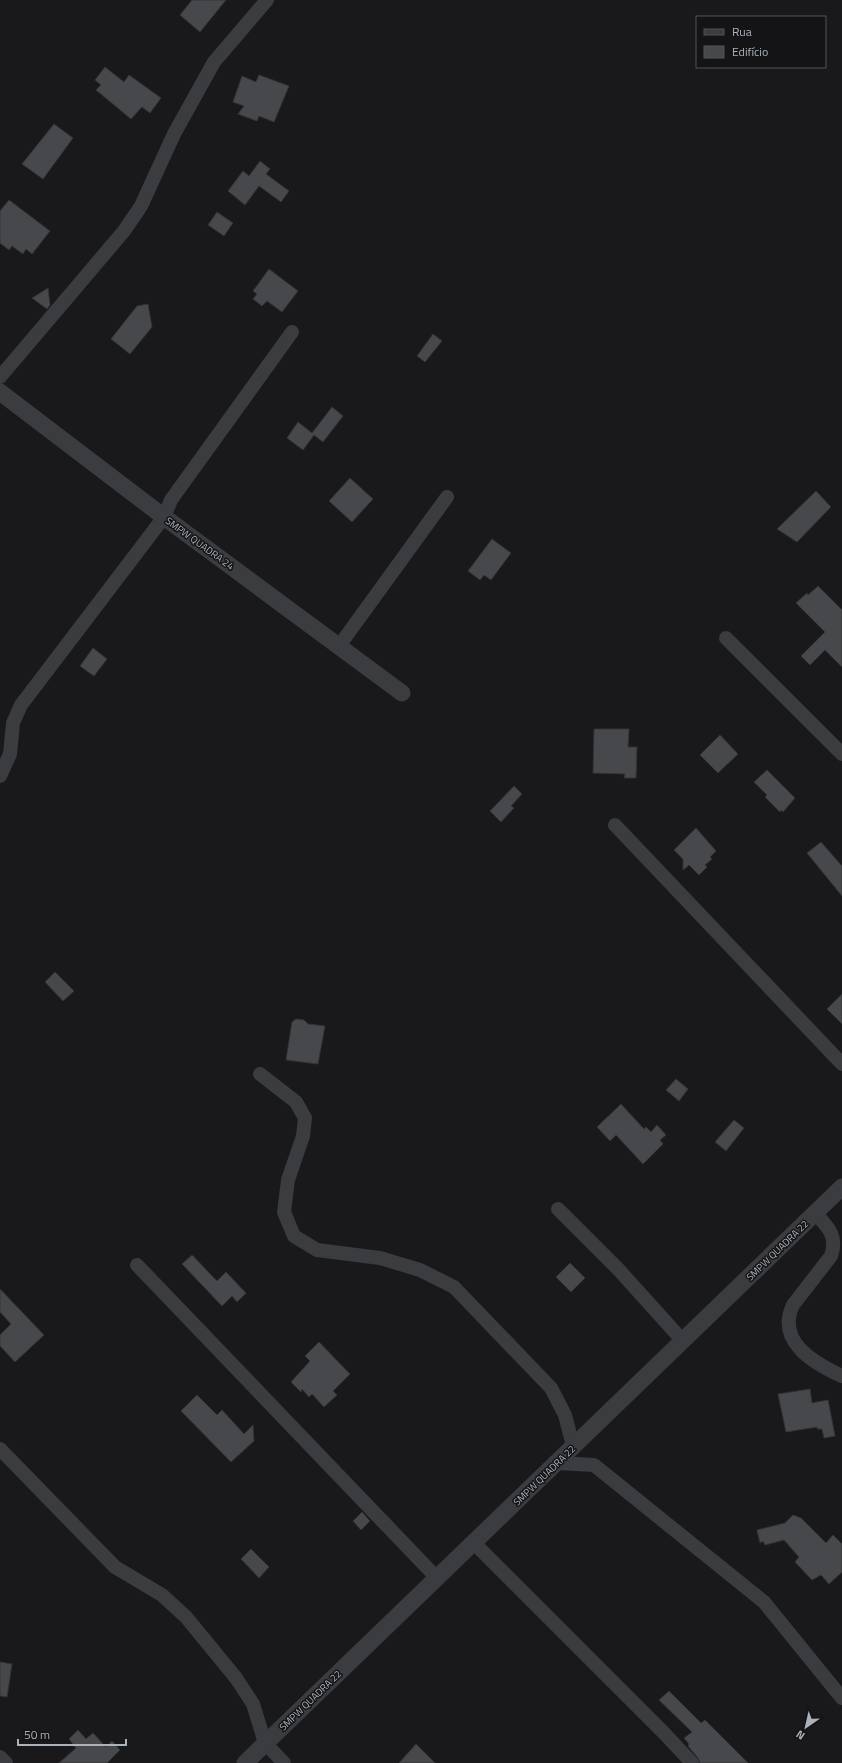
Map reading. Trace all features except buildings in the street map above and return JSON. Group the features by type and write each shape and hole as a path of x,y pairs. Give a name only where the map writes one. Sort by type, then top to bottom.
{"street":[{"path":"0,377 124,231 141,206 174,134 214,62 267,0"},
{"path":"0,776 10,754 13,723 21,705 164,517 171,500 292,332"},
{"name":"SMPW QUADRA 24","path":"0,392 164,517 402,693"},
{"path":"339,646 448,498"},
{"path":"726,638 842,754"},
{"path":"615,825 842,1064"},
{"path":"260,1074 296,1102 305,1118 303,1136 288,1180 284,1212 294,1236 317,1250 380,1258 420,1270 454,1287 551,1388 565,1415 573,1446"},
{"name":"SMPW QUADRA 22","path":"245,1763 815,1213 836,1200 842,1187"},
{"path":"558,1209 619,1270 683,1341"},
{"path":"815,1213 833,1236 834,1247 827,1260 793,1305 789,1314 788,1324 793,1338 811,1360 842,1376"},
{"path":"137,1265 436,1578"},
{"path":"0,1449 115,1567 162,1595 186,1618 236,1678 253,1704 265,1744 284,1763"},
{"path":"557,1463 594,1465 764,1602 842,1698"},
{"path":"474,1543 664,1733 692,1763"},
{"path":"0,1758 6,1763"}]}
